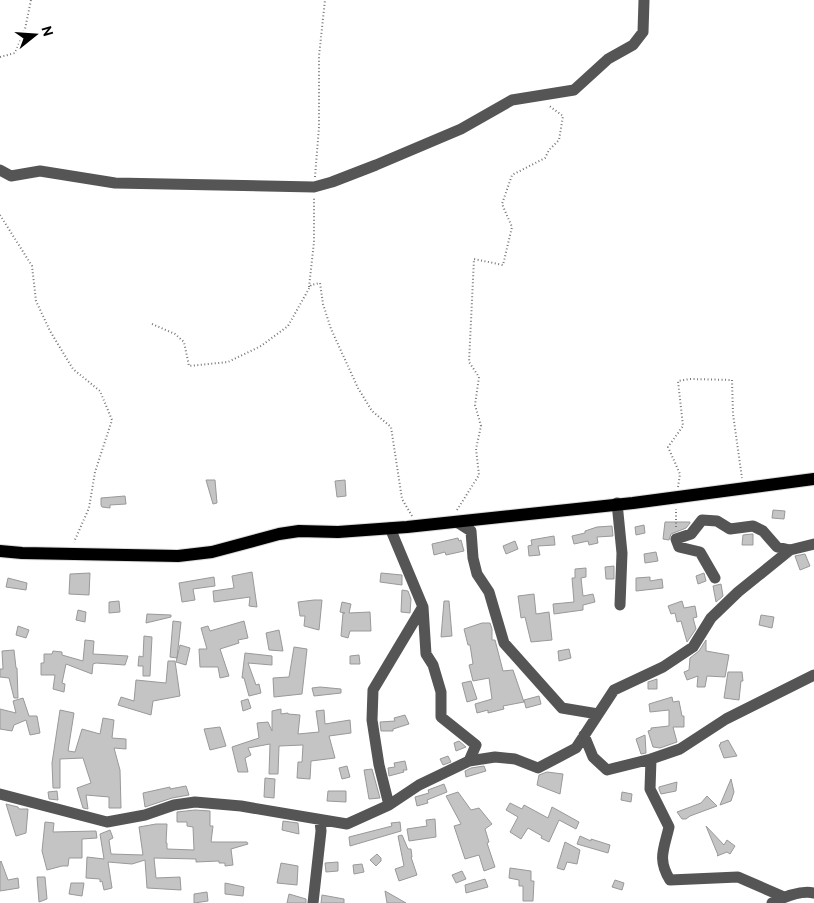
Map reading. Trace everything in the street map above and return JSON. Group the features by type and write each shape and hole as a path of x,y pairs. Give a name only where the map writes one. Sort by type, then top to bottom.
{"main road":[{"path":"0,551 178,556 212,552 279,534 299,531 338,532 418,526 618,504 814,479"}],"street":[{"path":"0,170 11,176 40,171 115,183 314,187 376,166 462,129 512,100 574,90 608,59 633,45 643,32 644,0"},
{"path":"618,504 622,553 620,605"},
{"path":"715,578 700,552 679,547 676,539 691,534 702,520 717,521 730,529 753,526 764,531 777,547 790,550"},
{"path":"457,522 471,531 473,558 477,574 489,592 504,643 562,708 598,714"},
{"path":"390,528 422,608 426,654 433,665 441,692 441,717 476,745 469,761"},
{"path":"0,794 107,822 145,815 174,805 194,802 241,806 347,824 389,805 419,785 469,761 495,757 515,759 538,768 576,748 614,690 663,667 693,647 711,618 738,592 790,550 814,544"},
{"path":"389,805 379,765 372,720 373,690 422,608"},
{"path":"584,734 593,757 606,770 651,759 680,749 726,719 814,675"},
{"path":"651,759 650,789 669,827 661,860 663,869 670,880 738,877 784,897"},
{"path":"313,903 321,831 320,820"},
{"path":"772,903 784,897 808,892 814,893"}],"path":[{"path":"0,57 15,53 25,29 31,0"},
{"path":"309,288 314,242 314,187 319,127 319,56 325,0"},
{"path":"457,522 457,510 479,475 476,449 481,426 475,405 479,377 469,362 474,259 503,264 512,227 502,204 512,174 545,158 558,140 563,116 536,96"},
{"path":"0,215 32,266 36,301 50,331 73,369 100,391 112,420 96,472 89,508 70,553"},
{"path":"152,324 174,334 184,342 189,366 228,362 261,346 288,326 310,285 320,283 323,304 331,329 358,388 372,411 391,427 402,499 418,526"},
{"path":"676,539 676,497 680,474 668,447 683,426 678,381 690,379 732,380 733,414 739,465 744,488"}],"building":[{"path":"206,480 215,480 217,503 213,504"},
{"path":"345,480 346,496 337,497 335,481"},
{"path":"125,496 126,504 110,505 110,508 102,507 101,505 101,498"},
{"path":"773,510 785,511 784,519 772,518"},
{"path":"665,522 690,523 686,528 671,534 669,540 663,539"},
{"path":"644,525 645,533 636,535 635,527"},
{"path":"612,526 613,536 597,537 598,543 589,545 588,541 574,544 572,536 585,533 585,531 597,527"},
{"path":"753,534 753,545 742,545 743,535"},
{"path":"554,536 555,545 538,546 540,555 529,556 528,546 532,545 531,540"},
{"path":"458,538 459,541 461,540 464,551 446,555 445,552 434,555 432,544"},
{"path":"515,541 518,549 506,554 503,546"},
{"path":"656,552 658,561 645,563 644,554"},
{"path":"805,554 810,566 800,570 795,556"},
{"path":"614,566 614,579 606,579 605,567"},
{"path":"586,568 586,577 581,578 583,596 593,594 595,602 583,605 583,610 554,614 553,604 574,602 572,578 575,578 575,569"},
{"path":"252,572 257,607 249,606 250,597 214,602 213,591 234,588 232,576"},
{"path":"90,573 89,595 69,594 70,574"},
{"path":"381,573 402,575 402,585 380,582"},
{"path":"704,573 706,581 698,584 696,576"},
{"path":"214,577 215,586 193,589 195,600 182,602 179,583"},
{"path":"650,577 650,581 662,579 663,588 636,591 636,578"},
{"path":"8,578 27,583 26,590 6,587"},
{"path":"721,584 723,596 716,602 713,586"},
{"path":"402,590 408,591 411,599 410,613 401,612"},
{"path":"534,594 536,614 549,612 552,640 531,642 525,617 521,618 518,596"},
{"path":"322,600 319,630 304,626 305,616 300,616 298,602"},
{"path":"119,601 120,612 109,613 109,602"},
{"path":"444,601 449,601 452,636 441,637"},
{"path":"682,601 684,608 695,606 697,617 693,618 696,629 687,642 681,621 677,622 675,613 671,614 668,606"},
{"path":"342,602 351,604 349,613 370,612 371,631 350,631 348,638 341,636 343,613 345,613 340,612"},
{"path":"78,610 86,612 85,622 76,620"},
{"path":"147,614 171,615 171,617 146,623"},
{"path":"761,615 774,617 772,628 759,625"},
{"path":"173,621 181,622 177,658 170,657"},
{"path":"244,621 248,638 238,640 239,643 220,649 229,676 220,678 218,667 200,667 199,649 207,649 201,628 208,626 210,631"},
{"path":"482,623 490,623 492,640 495,640 503,671 513,670 524,702 503,706 504,709 488,713 488,710 477,713 475,704 492,699 489,678 473,681 469,665 473,664 470,645 468,645 464,629"},
{"path":"18,626 29,630 26,638 16,635"},
{"path":"279,630 283,651 269,650 266,633"},
{"path":"144,636 152,637 150,676 143,676 143,666 138,666 139,656 143,657"},
{"path":"85,640 94,641 93,654 128,656 125,665 96,663 93,664 92,674 66,664 62,683 65,684 64,692 53,689 55,675 41,675 41,663 44,663 44,654 52,654 53,651 62,652 62,655 83,661"},
{"path":"706,640 706,651 729,655 725,677 707,676 705,687 697,687 698,676 687,680 684,672 689,670 690,658 699,651"},
{"path":"180,645 190,648 186,665 176,662"},
{"path":"294,647 307,649 302,694 274,697 273,678 289,677"},
{"path":"569,649 571,658 559,661 558,651"},
{"path":"14,650 18,698 14,698 9,678 0,677 0,669 3,669 2,651"},
{"path":"245,653 272,656 272,665 248,663 256,685 259,684 261,693 249,696 244,678 242,678"},
{"path":"359,655 360,664 350,664 350,656"},
{"path":"168,661 175,661 180,696 153,701 151,715 118,705 121,697 134,701 136,680 166,683"},
{"path":"728,672 742,672 743,681 741,681 739,700 724,698"},
{"path":"657,679 657,689 648,689 648,682"},
{"path":"471,681 477,699 467,702 462,683"},
{"path":"312,688 341,689 341,693 314,696"},
{"path":"539,696 541,704 526,708 524,700"},
{"path":"672,697 673,702 679,701 682,716 684,716 684,727 673,727 677,742 660,748 653,747 648,731 651,728 669,726 669,710 650,712 649,704"},
{"path":"23,698 29,716 37,716 40,733 30,735 26,720 14,725 12,731 0,729 0,709 16,713 13,701"},
{"path":"248,699 251,708 243,711 241,701"},
{"path":"281,709 281,714 300,715 298,734 319,732 316,711 324,710 325,724 350,720 351,733 329,736 335,758 311,761 310,779 297,778 298,762 302,762 303,745 279,746 278,774 269,774 270,744 248,748 251,755 245,758 248,772 238,772 232,747 259,738 257,723 268,722 272,731 272,711"},
{"path":"60,710 74,713 68,751 75,752 82,729 100,734 103,718 114,720 112,738 126,739 126,749 114,748 120,770 121,808 109,808 109,797 86,795 88,809 83,808 77,788 91,783 83,758 60,759 60,788 53,788 52,763"},
{"path":"405,715 409,724 393,729 393,731 381,731 380,722 395,721 394,718"},
{"path":"220,727 226,746 210,750 204,729"},
{"path":"645,735 646,753 641,754 636,739"},
{"path":"728,740 737,756 724,758 719,745"},
{"path":"459,741 466,747 456,751 454,743"},
{"path":"448,756 451,762 443,765 440,759"},
{"path":"405,761 407,770 389,776 388,768 395,767 394,763"},
{"path":"347,766 350,777 342,779 339,768"},
{"path":"484,766 486,771 466,777 465,771"},
{"path":"372,769 380,798 369,799 364,770"},
{"path":"547,772 563,774 560,794 537,785 539,775"},
{"path":"265,778 275,779 274,798 264,797"},
{"path":"731,779 734,792 731,801 720,805"},
{"path":"677,782 676,791 661,794 659,787"},
{"path":"444,784 447,792 427,800 428,803 417,806 415,797 429,793 428,790"},
{"path":"186,786 189,795 172,798 145,807 143,793 170,787 170,789"},
{"path":"57,791 58,800 49,799 48,792"},
{"path":"328,791 346,791 346,802 327,801"},
{"path":"458,792 471,810 479,808 492,824 485,829 489,842 487,843 495,867 484,871 479,855 465,859 454,826 461,824 446,796"},
{"path":"622,792 632,794 631,802 621,800"},
{"path":"707,796 717,806 686,819 682,819 677,812 701,803"},
{"path":"510,803 522,809 524,805 548,818 552,807 579,822 576,829 559,820 549,842 528,828 521,839 510,832 518,817 506,810"},
{"path":"6,804 18,807 19,809 28,809 26,833 16,836"},
{"path":"210,811 210,826 213,826 211,842 247,842 248,844 231,849 233,865 225,866 225,863 219,863 219,861 196,862 196,859 154,858 156,878 180,877 181,890 147,888 145,860 132,864 108,862 112,888 104,890 100,879 86,878 87,857 104,859 100,834 110,830 113,838 109,840 111,854 143,855 139,827 156,824 167,824 167,849 194,850 193,827 187,826 187,822 177,822 177,812"},
{"path":"435,819 436,837 409,841 407,829 427,826 426,820"},
{"path":"283,821 298,823 299,834 282,830"},
{"path":"45,822 54,823 53,832 96,831 97,838 82,839 82,858 69,858 68,866 47,870 42,851"},
{"path":"400,822 401,831 350,846 349,837 392,826 391,823"},
{"path":"706,826 724,845 727,840 735,846 730,854 727,852 717,856"},
{"path":"402,835 408,849 411,849 411,857 417,875 399,881 395,869 404,866 398,836"},
{"path":"580,836 591,841 591,839 610,845 608,853 577,844"},
{"path":"565,842 580,850 577,864 567,862 564,870 557,868"},
{"path":"377,854 381,861 376,866 370,860"},
{"path":"1,861 8,880 18,878 19,888 0,891"},
{"path":"338,862 338,871 326,872 325,863"},
{"path":"281,863 298,866 297,885 277,883"},
{"path":"362,864 364,872 354,874 353,865"},
{"path":"510,868 531,871 531,881 534,881 533,901 523,901 523,886 519,886 519,880 509,878"},
{"path":"462,871 466,879 456,883 452,875"},
{"path":"37,877 45,877 47,899 39,902"},
{"path":"485,879 488,887 466,893 465,885"},
{"path":"615,880 624,883 622,890 612,887"},
{"path":"71,883 84,883 82,896 69,894"},
{"path":"225,883 244,887 243,896 225,894"},
{"path":"385,891 406,903 387,903"},
{"path":"207,892 208,901 194,903 194,894"},
{"path":"289,894 306,899 306,903 287,903"},
{"path":"322,895 344,899 344,903 321,903"}]}
